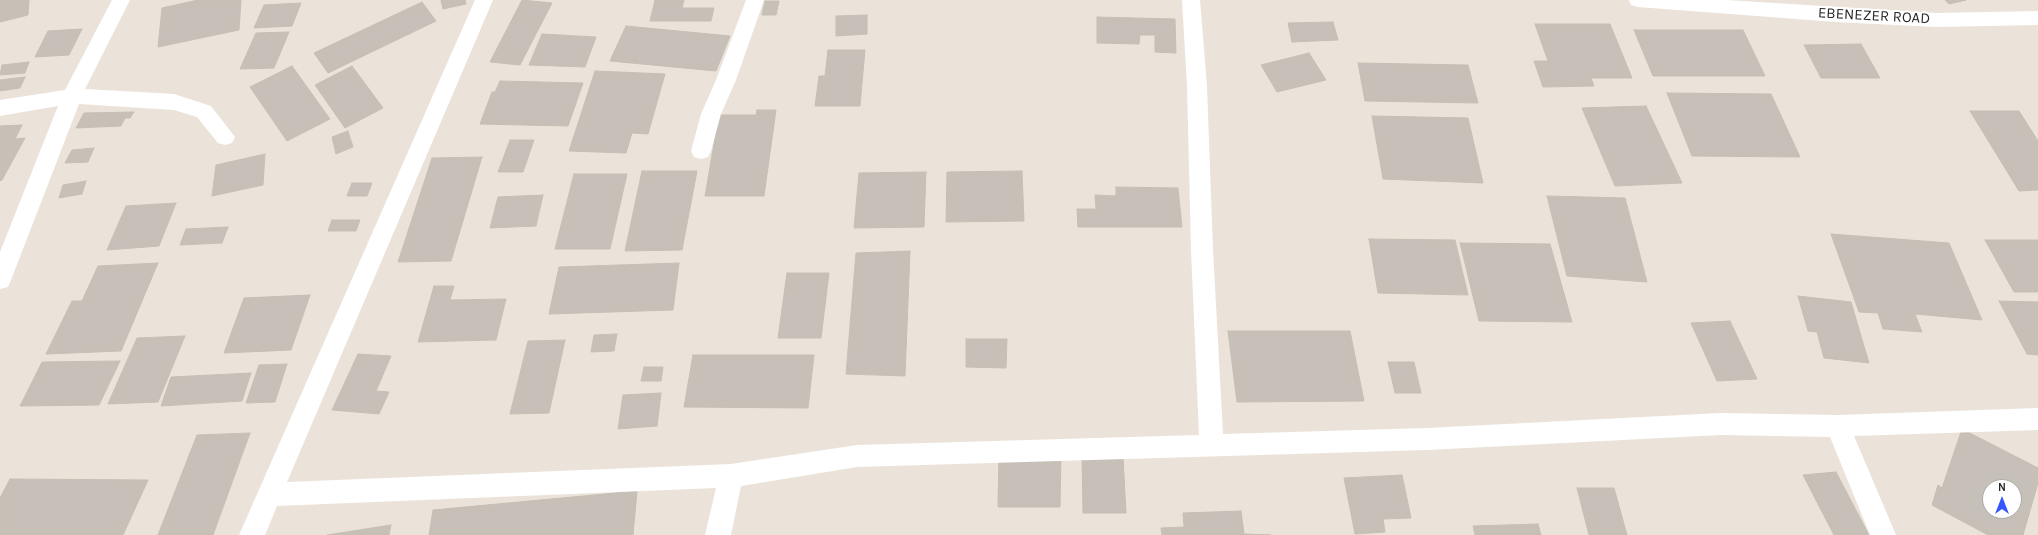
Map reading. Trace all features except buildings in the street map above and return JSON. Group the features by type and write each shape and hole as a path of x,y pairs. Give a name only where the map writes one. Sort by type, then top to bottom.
{"street":[{"path":"0,280 72,96 121,0"},
{"path":"252,535 484,0"},
{"path":"700,151 711,114 726,80 755,0"},
{"path":"1191,0 1197,86 1202,250 1212,446"},
{"name":"EBENEZER ROAD","path":"1638,0 1836,15 1928,20 2038,19"},
{"path":"0,108 72,96 174,102 204,111 225,137"},
{"path":"269,495 731,476 857,456 1427,439 1721,424 1838,426 2038,419"},
{"path":"1838,426 1884,535"},
{"path":"718,535 731,476"}]}
